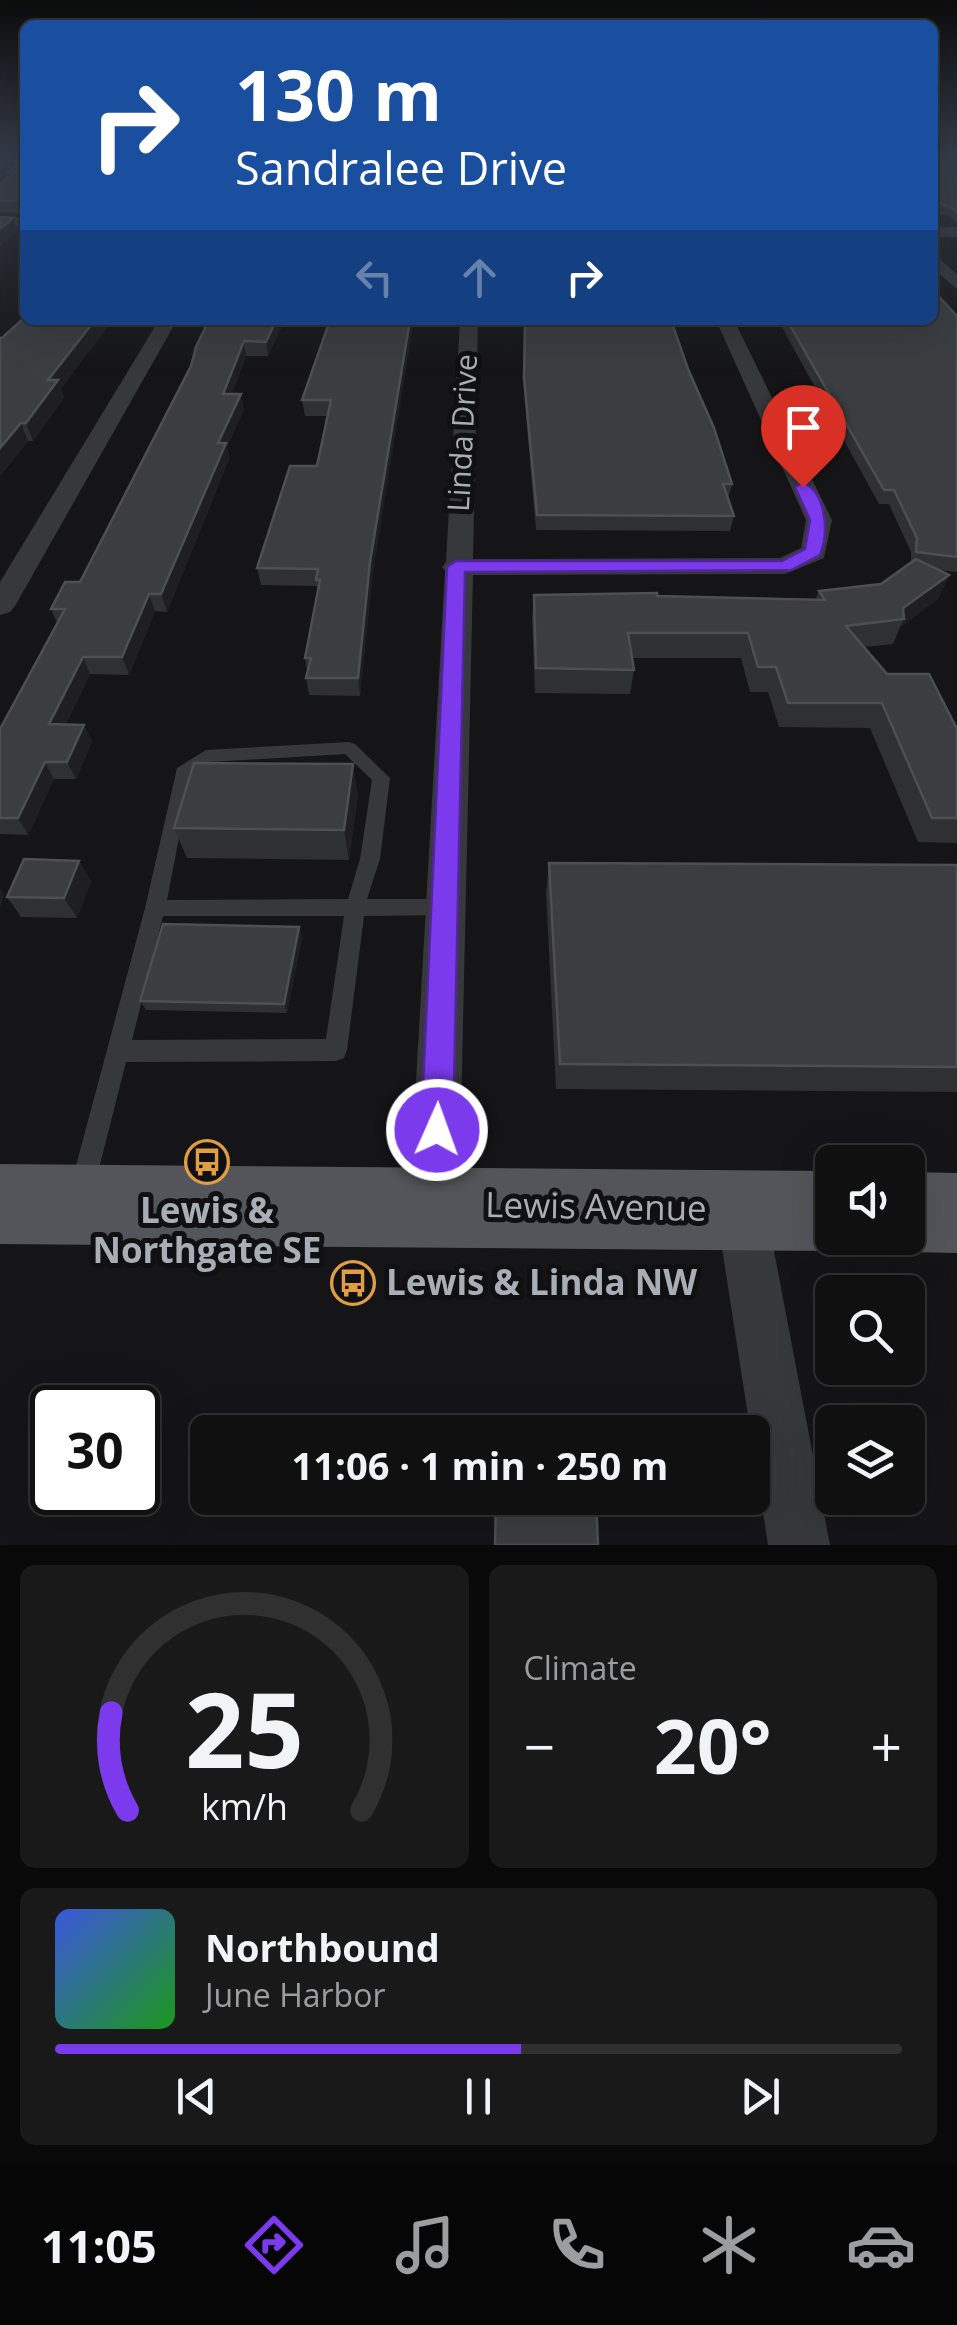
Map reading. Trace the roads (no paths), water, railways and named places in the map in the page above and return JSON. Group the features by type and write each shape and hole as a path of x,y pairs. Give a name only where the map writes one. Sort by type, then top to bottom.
{"main road":[{"name":"Lewis Avenue","path":"0,1204 815,1211"},
{"path":"925,1212 957,1213"}],"street":[{"path":"938,237 957,256"},
{"path":"938,264 957,284"},
{"path":"0,606 165,325"},
{"name":"Linda Drive","path":"434,1205 456,567 469,325"},
{"path":"456,567 785,566 814,552 819,520 727,325"},
{"path":"741,1209 799,1545"}],"lane":[{"path":"78,1204 117,1051 155,908 183,772 206,756 349,748 381,778 370,859 355,907 336,1050 117,1051"},
{"path":"155,908 445,907"}],"place":[{"name":"Lewis & Northgate SE","path":"207,1162"},
{"name":"Lewis & Linda NW","path":"353,1283"}]}
